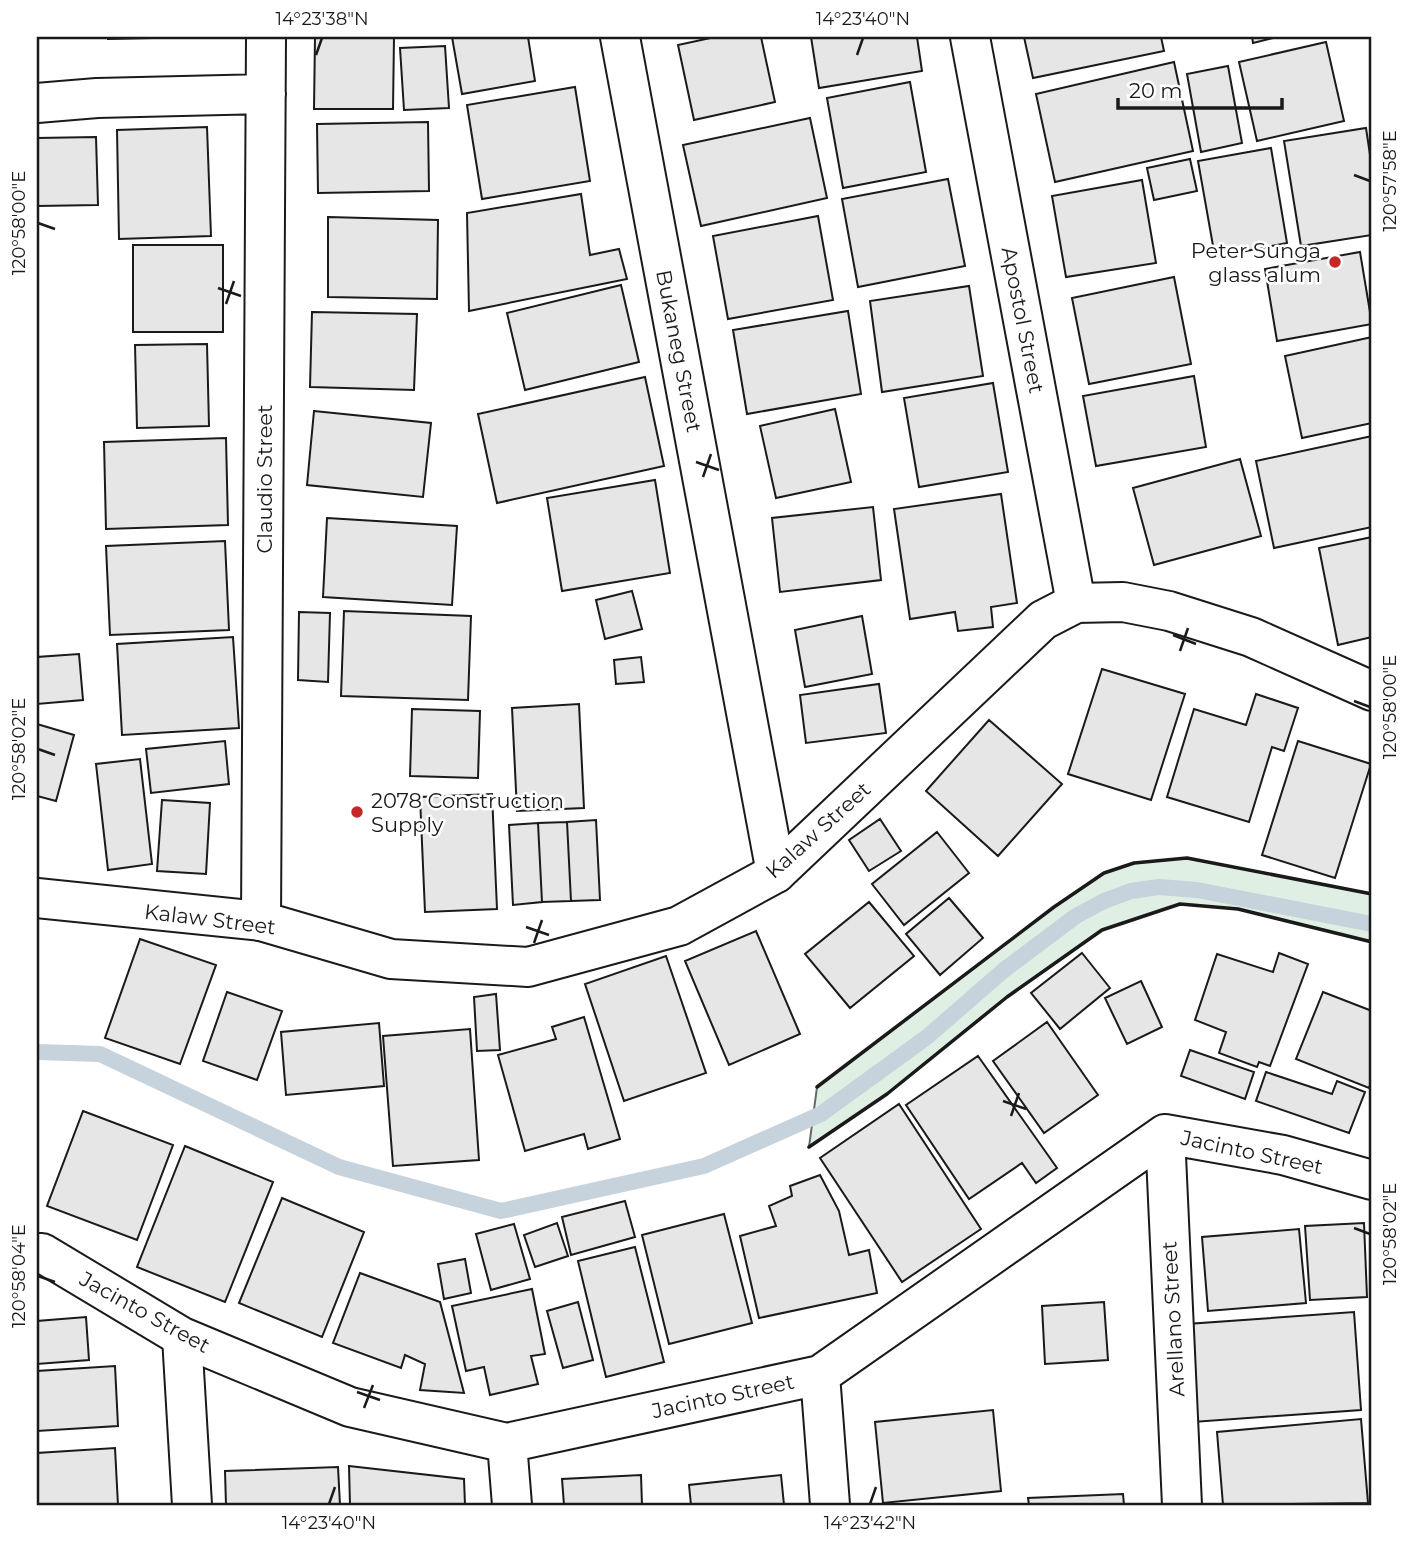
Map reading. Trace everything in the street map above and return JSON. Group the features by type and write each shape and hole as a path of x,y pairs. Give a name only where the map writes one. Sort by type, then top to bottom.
{"street":[{"name":"Claudio Street","path":"261,921 265,37"},
{"name":"Bukaneg Street","path":"620,37 776,873"},
{"name":"Apostol Street","path":"970,37 1076,603"},
{"path":"37,103 97,98 266,94"},
{"name":"Kalaw Street","path":"37,898 261,921 391,959 528,967 680,926 776,873 1043,620 1076,603 1123,602 1169,611 1251,637 1372,691"},
{"name":"Jacinto Street","path":"37,1253 42,1253 181,1337 350,1407 507,1443 820,1375 1165,1133 1283,1155 1372,1181"},
{"name":"Arellano Street","path":"1165,1133 1182,1505"},
{"path":"181,1337 192,1505"},
{"path":"820,1375 830,1505"},
{"path":"507,1443 512,1505"}],"green space":[{"path":"1187,858 1372,894 1372,942 1238,909 1180,904 1102,930 1007,997 887,1094 809,1147 817,1087 1054,907 1104,873 1134,863"}],"building":[{"path":"108,37 198,37 108,39"},
{"path":"315,37 394,37 393,109 314,109"},
{"path":"452,37 528,37 535,81 462,94"},
{"path":"715,37 761,37 775,102 694,120 678,45"},
{"path":"811,37 917,37 922,71 819,88"},
{"path":"1024,37 1161,37 1164,51 1033,78"},
{"path":"1252,37 1277,37 1253,43"},
{"path":"1326,42 1344,121 1257,141 1239,62"},
{"path":"445,46 449,108 404,110 400,48"},
{"path":"1174,62 1193,151 1055,182 1036,94"},
{"path":"1228,66 1242,143 1201,152 1187,74"},
{"path":"910,82 926,172 843,188 827,98"},
{"path":"575,87 590,181 482,199 467,105"},
{"path":"810,118 827,198 701,226 683,145"},
{"path":"428,122 429,191 318,193 317,124"},
{"path":"207,127 211,236 119,239 117,130"},
{"path":"1366,128 1372,168 1372,235 1301,246 1284,141"},
{"path":"96,137 98,205 37,206 37,138"},
{"path":"1271,148 1287,243 1215,257 1198,161"},
{"path":"1190,159 1197,191 1154,200 1147,168"},
{"path":"948,179 965,266 858,287 842,199"},
{"path":"1142,180 1156,263 1066,277 1052,196"},
{"path":"581,194 590,255 619,249 627,279 469,311 467,213"},
{"path":"818,216 833,300 728,319 713,236"},
{"path":"328,217 438,220 437,299 328,297"},
{"path":"133,245 223,245 223,332 133,332"},
{"path":"1360,252 1372,324 1277,341 1265,269"},
{"path":"1174,277 1191,364 1089,384 1072,298"},
{"path":"621,285 639,362 525,390 507,313"},
{"path":"969,286 983,376 882,392 870,301"},
{"path":"848,311 861,394 747,414 733,330"},
{"path":"312,312 417,314 414,390 310,387"},
{"path":"1372,337 1372,423 1302,438 1285,356"},
{"path":"207,344 209,426 137,428 135,345"},
{"path":"1194,376 1206,447 1096,466 1083,396"},
{"path":"645,377 664,466 497,503 478,414"},
{"path":"993,383 1008,472 919,487 904,398"},
{"path":"835,409 851,482 776,498 760,426"},
{"path":"314,411 431,423 423,497 307,485"},
{"path":"1372,436 1372,527 1274,548 1256,461"},
{"path":"226,438 228,525 106,529 104,442"},
{"path":"1240,459 1261,536 1154,565 1133,488"},
{"path":"655,480 670,573 562,591 547,498"},
{"path":"1001,494 1017,603 991,607 993,627 958,631 955,612 910,619 894,509"},
{"path":"873,507 881,580 780,592 772,518"},
{"path":"327,518 457,526 452,605 323,597"},
{"path":"1372,537 1372,637 1338,645 1319,548"},
{"path":"225,541 229,630 110,635 106,546"},
{"path":"632,591 642,629 605,639 596,600"},
{"path":"344,611 471,616 468,700 341,696"},
{"path":"299,612 330,613 328,682 298,680"},
{"path":"862,616 872,674 805,687 795,630"},
{"path":"233,637 239,728 122,735 117,644"},
{"path":"79,654 83,700 37,704 37,657"},
{"path":"641,657 644,682 616,684 614,660"},
{"path":"1102,669 1185,694 1151,800 1068,774"},
{"path":"879,684 886,733 806,743 800,695"},
{"path":"1256,694 1298,708 1284,751 1272,747 1249,822 1167,797 1194,709 1246,725"},
{"path":"579,704 584,808 517,811 512,708"},
{"path":"412,709 480,711 478,778 410,776"},
{"path":"989,720 1062,784 998,856 926,791"},
{"path":"37,724 74,735 56,801 37,796"},
{"path":"225,741 229,784 151,793 146,749"},
{"path":"1298,741 1371,764 1335,878 1262,855"},
{"path":"140,759 152,864 108,870 96,764"},
{"path":"492,794 497,909 425,912 420,797"},
{"path":"162,800 210,803 206,874 157,871"},
{"path":"880,819 901,851 869,871 849,840"},
{"path":"596,820 600,900 571,901 567,822"},
{"path":"567,822 571,901 542,902 538,823"},
{"path":"538,823 542,902 513,905 509,825"},
{"path":"937,832 969,873 904,925 872,884"},
{"path":"949,898 983,938 940,975 906,934"},
{"path":"869,902 914,956 850,1008 805,954"},
{"path":"756,931 800,1034 729,1065 685,961"},
{"path":"140,939 216,965 180,1064 105,1038"},
{"path":"1082,953 1110,988 1060,1029 1031,993"},
{"path":"1279,953 1308,964 1270,1066 1259,1062 1257,1067 1219,1053 1226,1032 1195,1020 1217,954 1273,972"},
{"path":"666,956 706,1073 624,1101 585,984"},
{"path":"1141,981 1162,1027 1127,1044 1105,998"},
{"path":"227,992 282,1011 257,1080 203,1061"},
{"path":"1323,992 1372,1011 1372,1080 1369,1088 1296,1059"},
{"path":"496,994 500,1050 477,1051 474,997"},
{"path":"584,1017 620,1139 588,1149 584,1134 525,1151 498,1055 556,1039 552,1027"},
{"path":"1047,1022 1098,1095 1044,1133 993,1061"},
{"path":"379,1023 384,1086 286,1095 281,1032"},
{"path":"470,1029 479,1160 393,1166 383,1036"},
{"path":"1190,1050 1254,1072 1245,1099 1181,1076"},
{"path":"978,1056 1057,1168 1036,1183 1022,1163 969,1199 906,1105"},
{"path":"1266,1072 1332,1094 1337,1081 1365,1092 1349,1133 1256,1101"},
{"path":"899,1104 981,1229 902,1282 820,1158"},
{"path":"83,1111 173,1145 137,1240 47,1206"},
{"path":"185,1146 273,1182 225,1302 137,1267"},
{"path":"820,1175 839,1211 849,1255 869,1250 877,1293 759,1318 740,1236 776,1226 769,1206 792,1196 790,1186"},
{"path":"282,1198 364,1232 322,1337 239,1303"},
{"path":"625,1201 635,1237 571,1255 562,1217"},
{"path":"724,1214 752,1323 669,1344 642,1235"},
{"path":"557,1223 568,1256 535,1267 524,1235"},
{"path":"1364,1223 1367,1297 1310,1300 1305,1226"},
{"path":"514,1224 530,1279 491,1290 476,1234"},
{"path":"1299,1229 1306,1303 1208,1311 1202,1237"},
{"path":"635,1247 664,1362 606,1377 578,1261"},
{"path":"465,1259 471,1293 444,1299 438,1264"},
{"path":"360,1273 440,1302 464,1393 420,1390 425,1364 405,1355 401,1368 333,1343"},
{"path":"532,1289 545,1354 531,1356 538,1384 490,1395 484,1367 466,1371 452,1306"},
{"path":"578,1302 593,1360 563,1368 547,1311"},
{"path":"1104,1302 1108,1360 1045,1364 1042,1306"},
{"path":"1354,1312 1361,1410 1193,1422 1187,1324"},
{"path":"86,1317 89,1360 37,1364 37,1321"},
{"path":"115,1366 118,1426 37,1431 37,1371"},
{"path":"993,1410 1001,1491 883,1503 875,1422"},
{"path":"1361,1419 1368,1503 1223,1505 1217,1432"},
{"path":"115,1448 118,1505 37,1505 37,1453"},
{"path":"349,1466 464,1479 465,1505 350,1505"},
{"path":"338,1467 340,1505 226,1505 225,1471"},
{"path":"641,1475 642,1505 564,1505 562,1479"},
{"path":"781,1475 784,1505 691,1505 689,1485"},
{"path":"1123,1494 1124,1505 1029,1505 1028,1498"}],"waterway":[{"path":"37,1052 100,1054 339,1167 501,1211 704,1166 821,1114 927,1037 1004,970 1076,916 1131,891 1159,887 1197,890 1372,924"}],"wall":[{"path":"817,1087 1054,907 1104,873 1134,863 1187,858 1372,894"},
{"path":"809,1147 887,1094 1007,997 1102,930 1180,904 1238,909 1372,942"}],"place":[{"name":"Peter Sunga glass alum","path":"1335,262"},
{"name":"2078 Construction Supply","path":"357,812"}]}
